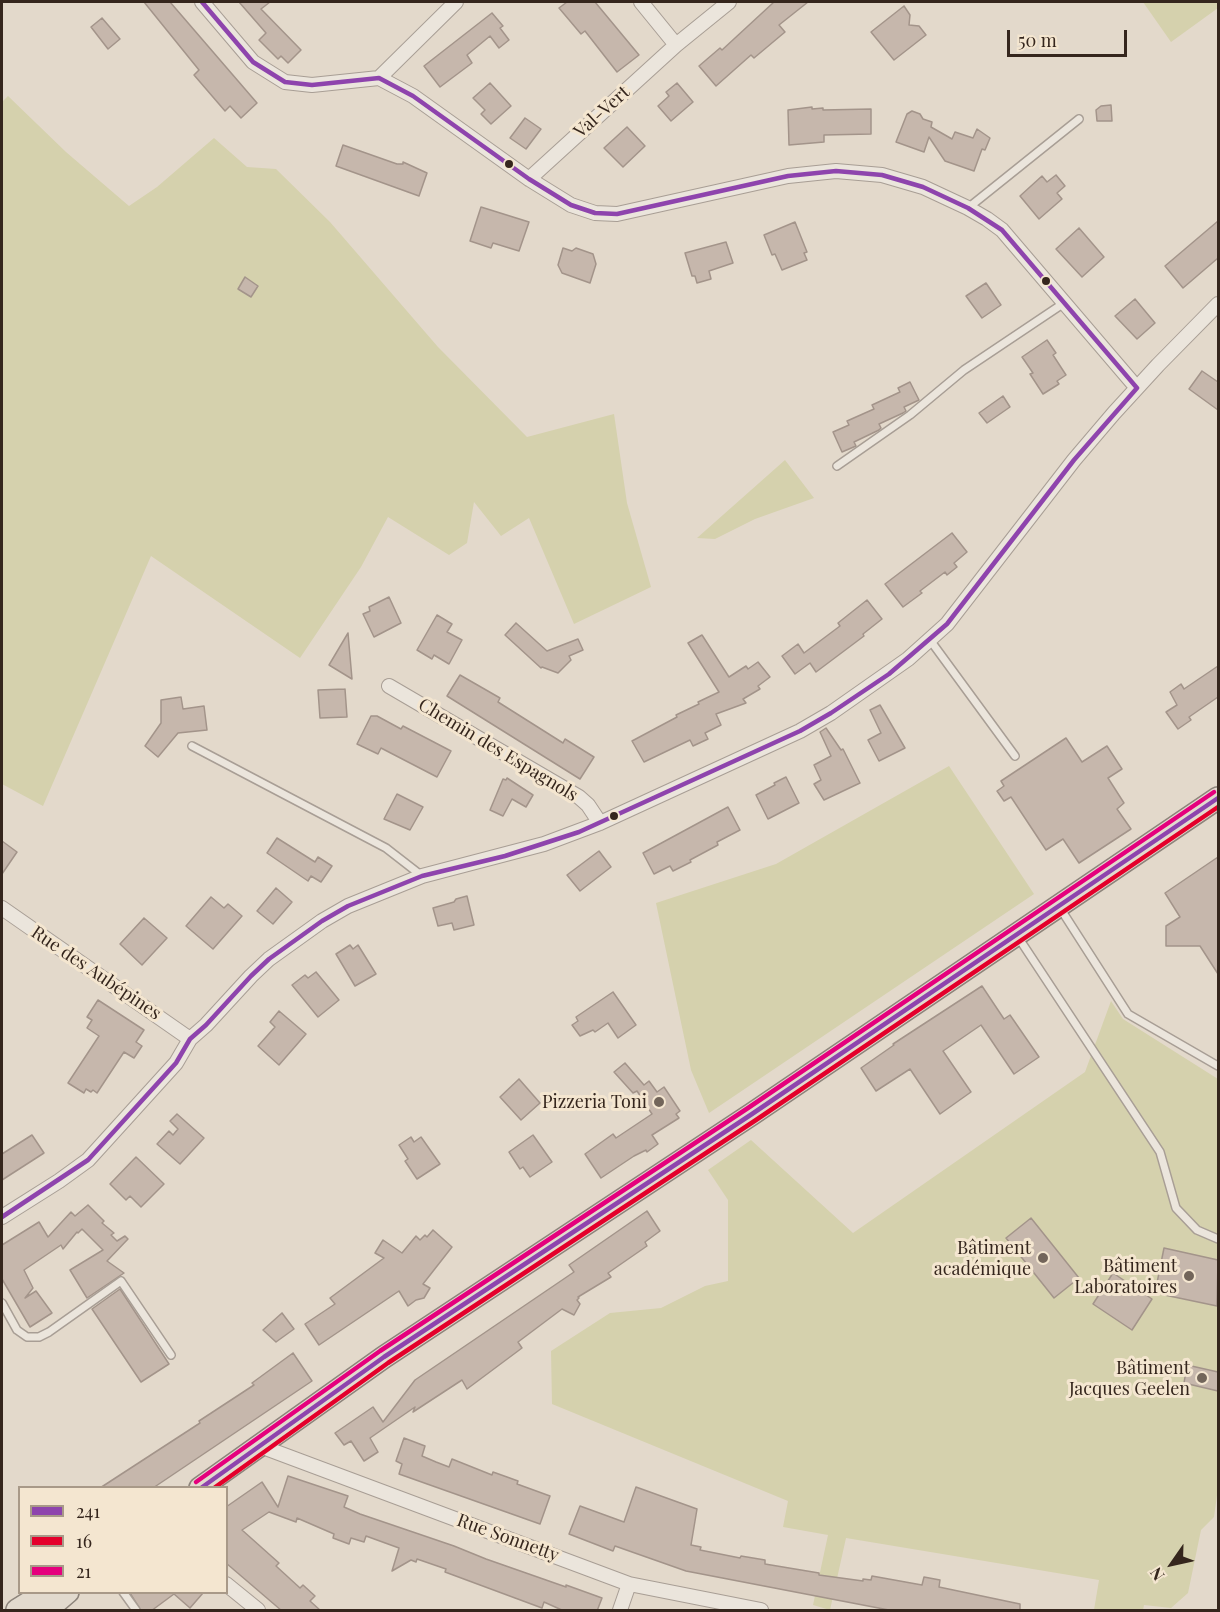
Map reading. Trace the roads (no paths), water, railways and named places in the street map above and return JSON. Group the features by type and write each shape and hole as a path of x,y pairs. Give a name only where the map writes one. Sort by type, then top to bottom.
{"main road":[{"path":"203,1486 384,1357 752,1114 1218,798"},
{"path":"17,1611 44,1594"},
{"path":"47,1611 67,1594"}],"street":[{"path":"202,2 253,63 285,82 312,85 379,78 413,96 571,205 595,213 617,214 788,176 836,171 882,175 923,187 968,208 1002,230 1137,388"},
{"path":"379,78 456,2"},
{"path":"641,2 676,45"},
{"name":"Val-Vert","path":"529,178 676,45 729,2"},
{"path":"2,1217 88,1160 176,1063 190,1039 263,965 303,933 348,906 422,876 525,850 600,823 800,731 889,674 930,640 955,615 1074,460 1137,388 1218,304"},
{"name":"Chemin des Espagnols","path":"390,686 579,797 588,805 600,823"},
{"name":"Rue des Aubépines","path":"2,908 190,1039"},
{"name":"Rue Sonnetty","path":"260,1446 629,1584 761,1611"},
{"path":"620,1611 629,1584"},
{"path":"228,1586 258,1611"}],"lane":[{"path":"968,208 1079,119"},
{"path":"837,466 910,415 964,370 1064,303"},
{"path":"930,640 1015,756"},
{"path":"192,746 386,848 422,876"},
{"path":"1058,906 1128,1014 1218,1066"},
{"path":"1016,935 1160,1152 1176,1208 1197,1230 1218,1239"},
{"path":"2,1303 17,1330 27,1337 39,1336 49,1332 121,1281 171,1354"},
{"path":"124,1594 136,1611"}],"place":[{"name":"Pizzeria Toni","path":"659,1102"},
{"name":"Bâtiment académique","path":"1043,1258"},
{"name":"Bâtiment Laboratoires","path":"1189,1276"},
{"name":"Bâtiment Jacques Geelen","path":"1202,1378"}]}
